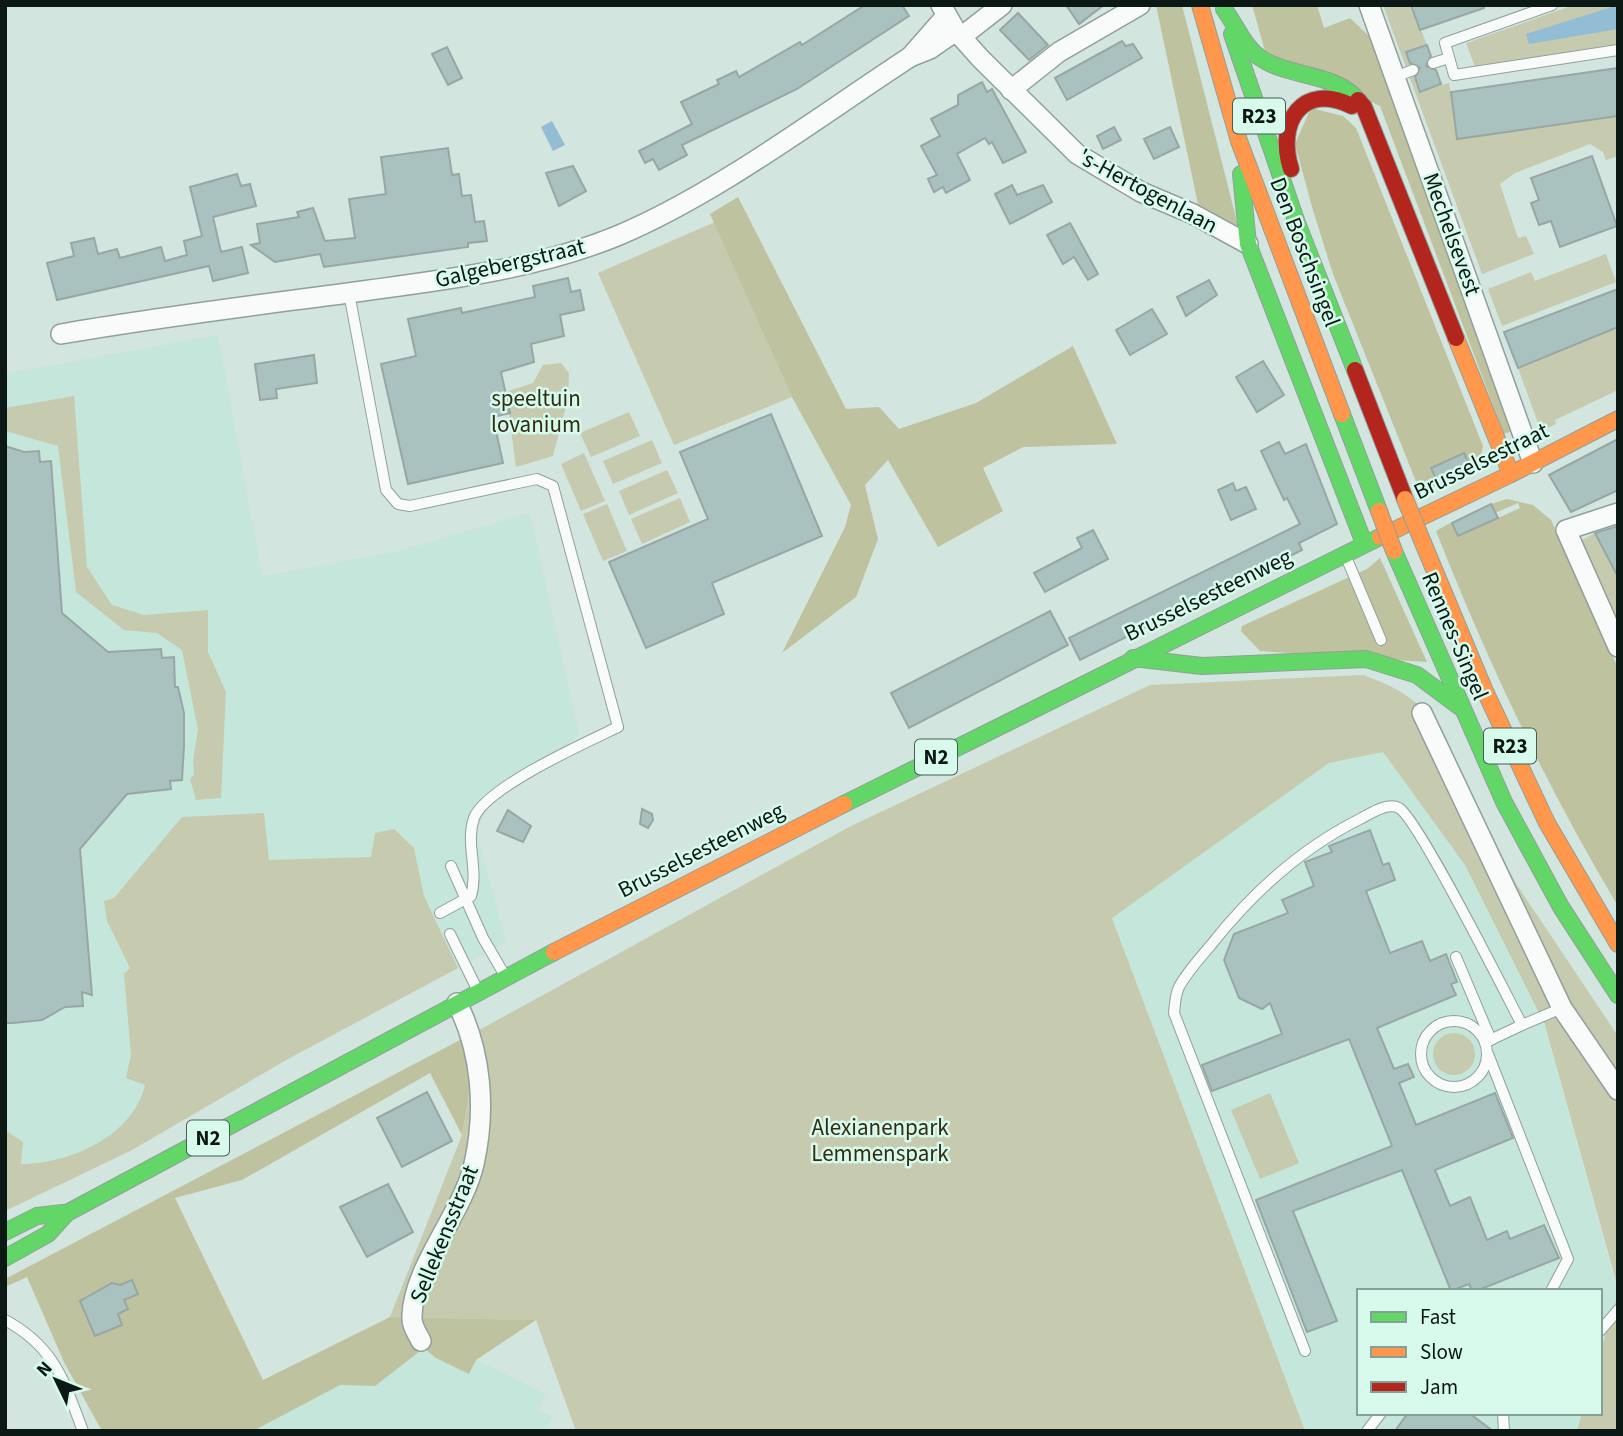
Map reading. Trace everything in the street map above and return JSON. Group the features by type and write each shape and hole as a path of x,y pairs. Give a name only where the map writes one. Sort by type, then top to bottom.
{"main road":[{"name":"Den Boschsingel","path":"1200,5 1239,141 1379,511"},
{"name":"Den Boschsingel","path":"1224,7 1297,223 1405,499"},
{"path":"1224,7 1258,57 1282,69 1343,88 1359,99 1511,474"},
{"path":"1297,223 1299,198 1284,143 1295,114 1314,99 1333,96 1368,116"},
{"path":"1239,141 1248,244 1364,542"},
{"name":"Brusselsestraat","path":"1364,542 1511,474 1618,419"},
{"name":"Rennes-Singel","path":"1405,499 1484,689 1547,823 1618,944"},
{"name":"Rennes-Singel","path":"1379,511 1460,707 1538,867 1618,995"},
{"name":"Brusselsesteenweg","path":"5,1258 48,1234 67,1213 506,977 864,792 1364,542"},
{"path":"1233,628 1234,608"},
{"path":"1133,658 1191,665 1243,658 1366,659 1416,676 1460,707"},
{"name":"Brusselsesteenweg","path":"5,1232 37,1216 67,1213"}],"street":[{"name":"Galgebergstraat","path":"61,334 349,293 524,264 614,237 688,202 910,57 951,22 1002,5"},
{"path":"1011,90 1059,52 1140,5"},
{"name":"Mechelsevest","path":"1369,5 1404,74 1533,463"},
{"name":"'s-Hertogenlaan","path":"951,22 1061,141 1095,166 1141,192 1193,214 1248,244"},
{"path":"1618,513 1566,530 1618,646"},
{"path":"1422,713 1562,1008 1618,1090"},
{"name":"Sellekensstraat","path":"421,1341 412,1318 418,1290 466,1188 474,1166 481,1119 479,1079 469,1029 457,1003"}],"lane":[{"path":"1552,5 1445,43 1454,75 1618,50"},
{"path":"1433,63 1449,58"},
{"path":"349,293 386,489 398,504 410,506 537,479 552,486 618,727 508,785 475,815 470,844 476,871 474,885 467,901 440,913"},
{"path":"1345,553 1381,640"},
{"path":"1305,1351 1174,1013 1177,990 1228,923 1284,868 1343,827 1386,807 1398,808 1408,817 1439,869 1522,1026"},
{"path":"452,866 483,938 506,977"},
{"path":"450,934 478,992"},
{"path":"1456,957 1488,1041 1488,1054 1480,1075 1460,1087 1448,1087 1428,1075 1420,1054 1428,1032 1448,1021 1471,1025 1488,1041"},
{"path":"1488,1041 1562,1008"},
{"path":"1488,1054 1568,1259 1552,1289"},
{"path":"1602,1329 1618,1310"},
{"path":"5,1320 44,1347 61,1373 83,1431"},
{"path":"1367,1431 1379,1415"}],"shaded area":[{"path":"1156,5 1182,5 1238,226 1198,204"},
{"path":"1252,5 1317,5 1324,28 1350,18 1369,36 1372,35 1512,431 1504,434 1380,106 1265,51"},
{"path":"1311,108 1343,116 1356,128 1483,446 1481,456 1472,470 1464,453 1432,468 1439,485 1421,494 1333,274 1312,207 1295,144"},
{"path":"738,197 846,409 879,407 899,429 976,403 1073,346 1117,444 1023,447 983,468 1003,511 938,547 888,460 865,485 878,539 856,597 782,653 845,527 851,505 792,397 710,214"},
{"path":"218,335 262,576 395,552 530,513 579,735 490,805 476,831 506,942 288,1059 132,1150 5,1211 5,374"},
{"path":"1507,499 1533,505 1551,520 1618,668 1618,906 1566,815 1519,722 1436,531 1452,522 1459,536 1520,508 1518,503 1495,513 1491,504"},
{"path":"1380,558 1427,662 1260,651 1241,631 1242,626 1367,569"},
{"path":"1383,752 1465,865 1545,1025 1618,1294 1602,1346 1602,1289 1357,1289 1357,1415 1581,1415 1577,1431 1305,1431 1112,917 1329,763"},
{"path":"481,1029 462,1135 430,1073 242,1180 175,1198 263,1380 390,1317 536,1320 476,1360 469,1374 436,1358 424,1348 375,1386 340,1385 253,1431 102,1431 64,1362 27,1277 5,1287 5,1279"},
{"path":"424,1348 469,1374 476,1360 546,1394 538,1410 553,1417 546,1431 253,1431 340,1385 375,1386"}],"green space":[{"path":"1383,5 1411,5 1427,45 1407,53 1420,91 1449,83 1458,139 1618,116 1618,156 1606,160 1603,152 1590,144 1515,173 1500,184 1518,238 1526,236 1534,254 1482,274"},
{"path":"1574,5 1618,5 1618,44 1475,67 1466,43"},
{"path":"715,222 792,397 674,445 598,273"},
{"path":"1606,254 1616,282 1502,326 1488,289 1531,272 1535,281"},
{"path":"1618,327 1618,390 1555,420 1556,424 1541,431 1518,368"},
{"name":"speeltuin lovanium","path":"561,363 569,373 568,399 553,456 516,467 506,392 533,383 543,365"},
{"path":"74,396 87,567 112,605 144,615 208,610 208,652 226,692 221,798 196,800 190,779 194,775 193,760 198,730 182,650 157,633 124,630 76,592 58,446 5,431 5,408"},
{"path":"629,412 640,436 591,457 580,433"},
{"path":"652,440 662,463 613,484 603,461"},
{"path":"584,453 605,501 581,511 561,464"},
{"path":"667,470 678,493 629,515 619,491"},
{"path":"680,498 690,522 642,544 631,519"},
{"path":"607,504 627,551 603,561 583,514"},
{"path":"1595,533 1618,577 1618,627 1580,541"},
{"name":"Alexianenpark Lemmenspark","path":"1363,675 1387,684 1405,695 1422,708 1439,727 1515,882 1618,1036 1618,1288 1545,1025 1465,865 1383,752 1329,763 1112,918 1305,1431 576,1431 536,1320 390,1317 462,1135 481,1029 851,826 1150,685"},
{"path":"264,813 269,860 371,857 375,833 394,829 414,848 424,896 458,968 288,1059 132,1150 5,1211 5,1130 23,1142 21,1164 59,1159 97,1144 113,1132 127,1119 138,1103 145,1085 126,1078 131,1055 124,974 130,968 107,921 104,901 114,898 182,817"},
{"path":"1454,1033 1469,1039 1475,1054 1469,1069 1454,1075 1439,1069 1433,1054 1439,1039"},
{"path":"1270,1093 1299,1163 1260,1179 1231,1110"},
{"path":"1618,1294 1618,1431 1577,1431 1581,1415 1602,1415 1602,1346"}],"water":[{"path":"1618,5 1618,29 1529,44 1526,34"},
{"path":"552,121 565,145 553,151 541,127"}],"building":[{"path":"865,5 902,5 909,16 797,89 682,145 687,155 659,170 653,159 645,163 639,151 692,124 681,102 719,84 717,80 736,71 739,77 800,42 802,45"},
{"path":"1066,5 1104,5 1079,24"},
{"path":"1411,5 1484,5 1484,8 1420,30"},
{"path":"1018,13 1048,45 1029,60 1000,30"},
{"path":"1122,41 1126,46 1133,44 1142,58 1067,100 1055,78"},
{"path":"1427,45 1431,56 1426,66 1436,70 1441,84 1420,92 1415,77 1420,68 1410,63 1406,52"},
{"path":"447,47 462,78 448,85 432,54"},
{"path":"1618,68 1618,116 1457,139 1451,92"},
{"path":"982,82 987,92 992,89 1026,152 1003,163 992,142 989,144 985,138 957,154 970,180 946,193 943,187 934,192 928,179 937,175 921,146 940,136 931,119 958,105 958,95"},
{"path":"1114,127 1121,140 1103,149 1097,136"},
{"path":"1170,127 1179,147 1154,159 1144,139"},
{"path":"448,148 452,175 459,174 462,196 471,195 475,222 484,221 487,241 468,243 468,247 324,267 320,254 275,262 251,245 260,243 257,224 299,217 297,212 313,208 325,241 355,238 349,199 386,194 381,157"},
{"path":"1592,156 1617,226 1560,247 1551,221 1539,225 1531,203 1539,200 1531,178"},
{"path":"573,166 586,191 559,206 546,173"},
{"path":"237,174 241,186 250,184 256,206 213,217 221,252 242,247 248,273 213,281 209,266 57,300 47,263 74,256 71,243 94,238 98,254 117,249 120,258 161,247 165,261 187,255 184,241 202,236 190,187"},
{"path":"1012,185 1017,195 1043,185 1052,202 1010,224 995,194"},
{"path":"1070,223 1098,274 1088,280 1074,257 1063,264 1047,235"},
{"path":"568,278 571,292 580,290 584,310 560,315 564,336 531,344 534,362 501,372 510,413 493,417 503,463 408,484 381,364 416,356 408,319 461,308 462,313 535,297 533,286"},
{"path":"1209,280 1217,295 1186,316 1177,297"},
{"path":"1618,289 1618,327 1518,368 1504,332"},
{"path":"1152,309 1167,334 1130,355 1116,330"},
{"path":"314,355 317,383 276,389 277,398 260,400 255,364"},
{"path":"1263,361 1284,395 1257,412 1236,377"},
{"path":"771,414 822,536 712,583 724,614 646,648 609,562 708,519 680,452"},
{"path":"1618,439 1618,490 1571,512 1549,475"},
{"path":"1279,442 1285,454 1306,444 1337,524 1299,543 1302,550 1080,660 1069,638 1300,524 1287,498 1284,500 1261,451"},
{"path":"5,446 24,452 39,451 40,462 51,461 62,613 108,652 161,649 162,658 174,657 175,687 178,687 184,713 182,780 170,781 171,789 127,794 80,849 92,995 82,992 83,1006 65,1007 42,1020 13,1023 5,1023"},
{"path":"1464,453 1472,470 1439,485 1431,468"},
{"path":"1233,483 1236,491 1246,487 1256,509 1231,520 1218,490"},
{"path":"1491,504 1498,518 1458,536 1452,523"},
{"path":"1618,526 1618,577 1595,533"},
{"path":"1093,530 1108,559 1045,592 1034,573 1082,548 1077,538"},
{"path":"1050,611 1068,645 909,728 891,693"},
{"path":"642,809 652,814 653,820 648,828 640,824"},
{"path":"508,810 531,826 523,842 497,831"},
{"path":"1370,830 1383,865 1389,863 1395,880 1366,891 1390,953 1422,941 1430,961 1446,954 1457,982 1451,984 1456,995 1377,1028 1394,1069 1408,1064 1414,1077 1399,1083 1416,1125 1495,1093 1513,1138 1435,1170 1450,1206 1470,1197 1487,1240 1507,1231 1510,1239 1544,1225 1559,1258 1481,1289 1471,1289 1469,1284 1450,1289 1402,1170 1293,1211 1337,1321 1307,1332 1256,1200 1392,1146 1349,1039 1212,1091 1202,1065 1282,1034 1270,1003 1262,1009 1239,998 1224,960 1234,934 1288,913 1282,900 1314,886 1305,862 1332,852 1329,846"},
{"path":"427,1092 452,1141 402,1167 377,1118"},
{"path":"388,1184 413,1232 367,1257 340,1207"},
{"path":"132,1280 138,1294 124,1300 128,1309 118,1314 122,1325 95,1336 80,1301 112,1283 120,1285"},
{"path":"1407,1415 1472,1415 1493,1431 1395,1431"}],"traffic: fast":[{"path":"1224,9 1244,41 1259,57 1283,69 1336,84 1358,100"},
{"path":"1232,34 1297,223 1355,370"},
{"path":"1241,174 1248,244 1364,543"},
{"path":"1342,414 1379,511"},
{"path":"844,804 1380,537"},
{"path":"1394,551 1504,802 1561,907 1618,995"},
{"path":"1133,658 1202,666 1366,659 1417,675 1460,707"},
{"path":"5,1258 48,1234 67,1213 554,952"},
{"path":"5,1232 37,1216 63,1213"}],"traffic: slow":[{"path":"1200,5 1239,141 1342,414"},
{"path":"1380,537 1511,474 1456,338"},
{"path":"1511,474 1618,419"},
{"path":"1405,499 1421,538"},
{"path":"1379,511 1394,551"},
{"path":"1421,538 1484,689 1547,823 1618,944"},
{"path":"554,952 844,804"}],"traffic: jam":[{"path":"1291,169 1287,136 1297,111 1307,103 1319,99 1334,100 1352,106"},
{"path":"1358,100 1364,107 1456,338"},
{"path":"1355,370 1405,499"}]}
